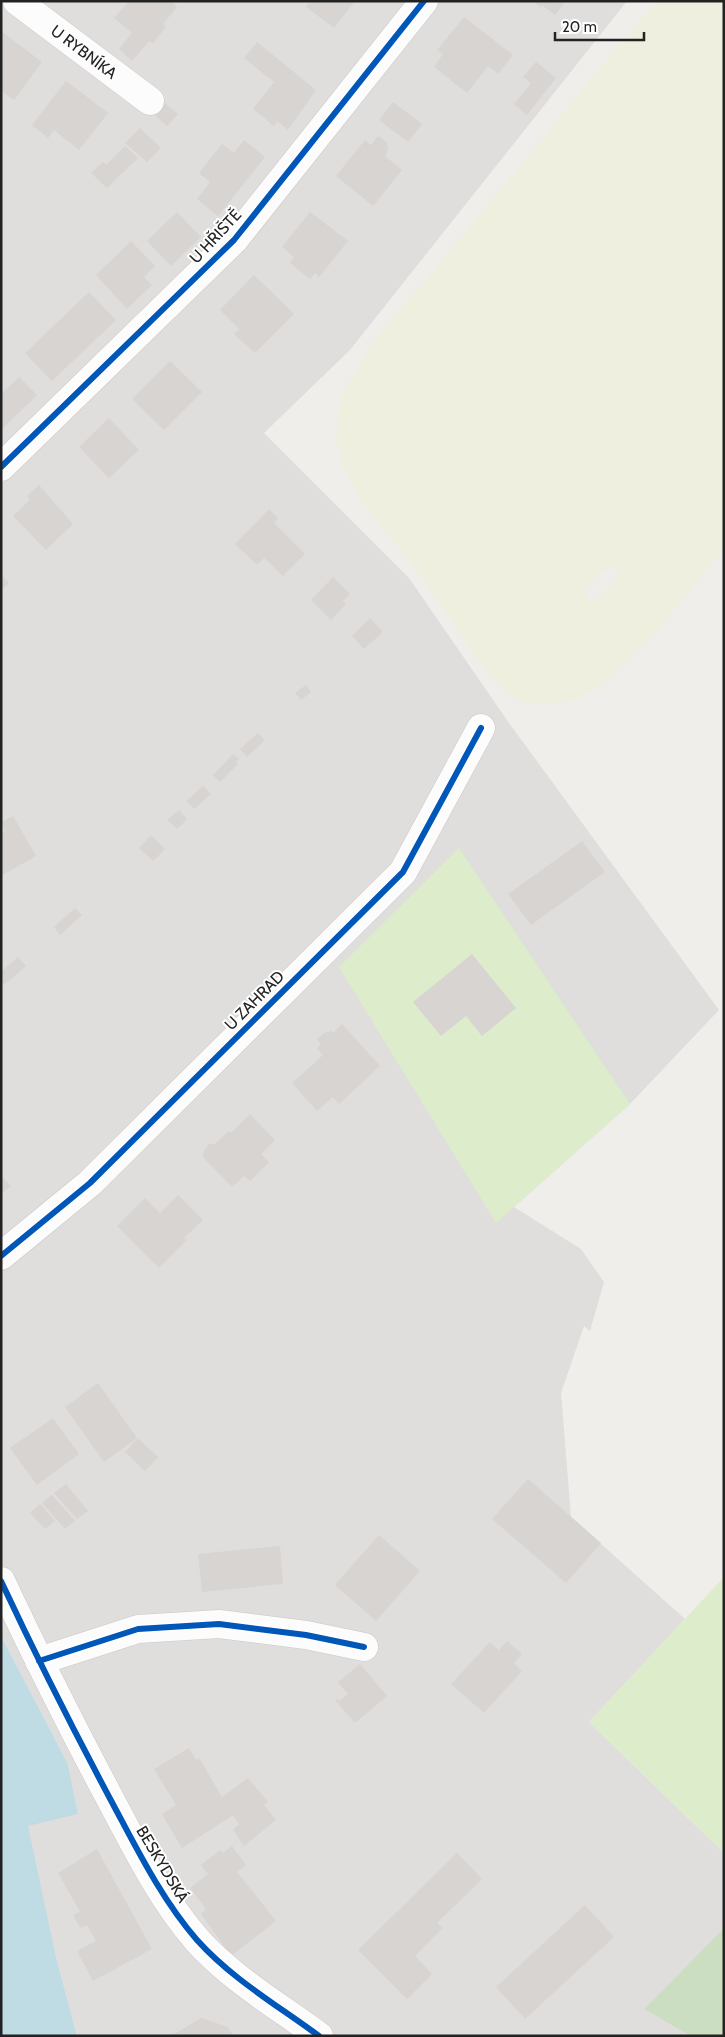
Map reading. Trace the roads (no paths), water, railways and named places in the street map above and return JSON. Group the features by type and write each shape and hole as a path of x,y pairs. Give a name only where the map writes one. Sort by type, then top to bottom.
{"street":[{"name":"U RYBNÍKA","path":"17,1 150,101"},
{"name":"U HŘIŠTĚ","path":"1,467 234,240 424,1"},
{"name":"U ZAHRAD","path":"1,1256 90,1183 402,872 482,728"},
{"name":"BESKYDSKÁ","path":"1,1581 39,1661 140,1855 177,1915 219,1963 261,1997 319,2036"},
{"path":"39,1661 138,1630 219,1624 306,1635 364,1647"}],"water":[{"path":"1,1636 68,1764 78,1814 28,1826 56,1957 77,2036 1,2036"}]}
